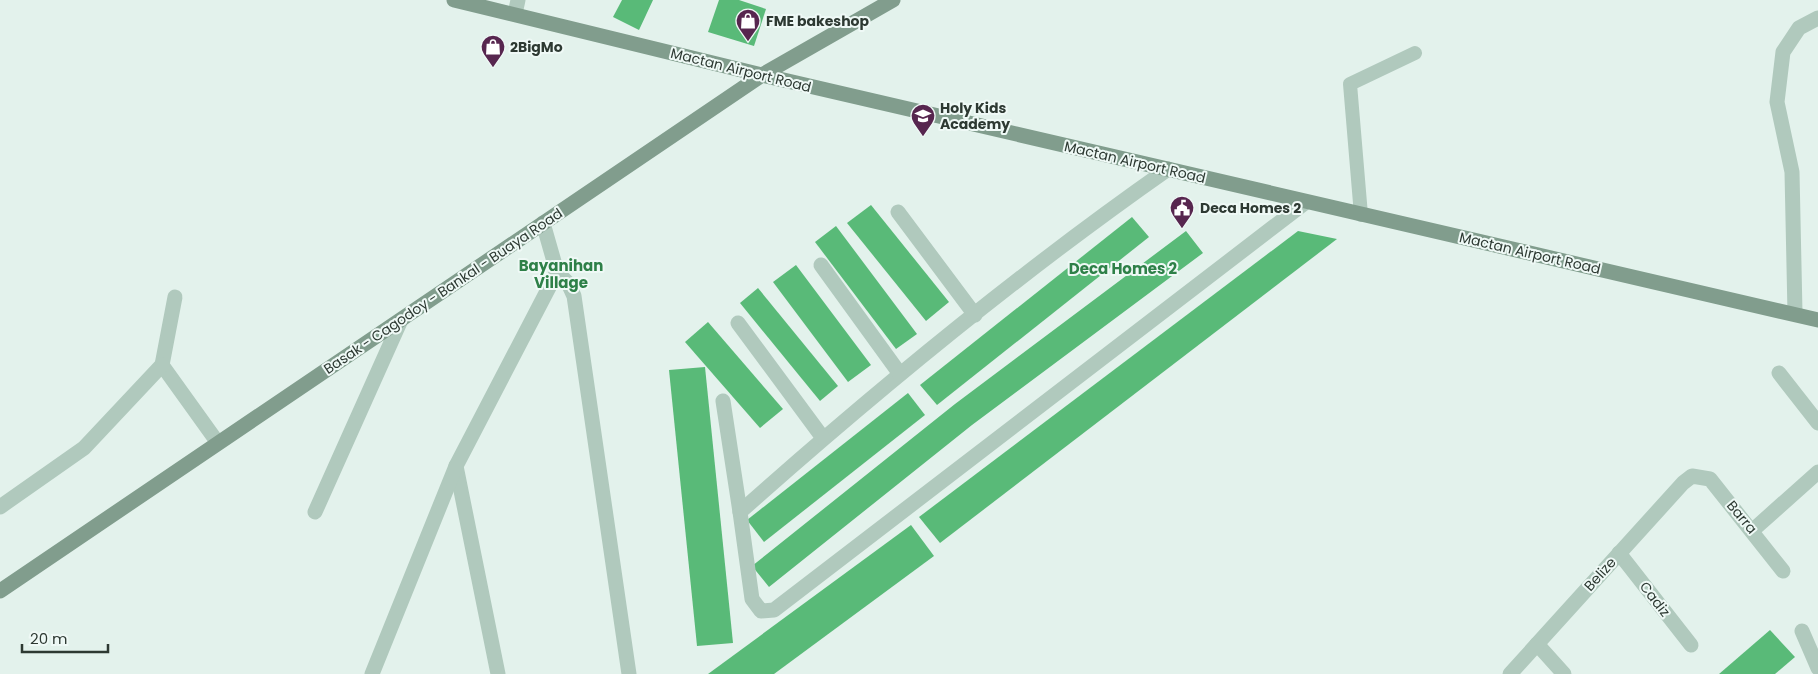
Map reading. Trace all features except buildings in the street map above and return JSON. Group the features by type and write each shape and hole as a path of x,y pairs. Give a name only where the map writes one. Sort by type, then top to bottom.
{"main road":[{"name":"Mactan Airport Road","path":"454,0 516,7 762,75 1361,215 1795,313 1818,320"},
{"name":"Basak - Cagodoy - Bankal - Buaya Road","path":"0,592 762,75 893,0"}],"street":[{"path":"1795,313 1792,172 1778,102 1783,52 1799,28 1818,18"},
{"path":"740,512 823,438 900,374 1168,169"},
{"path":"723,401 752,599 762,611 774,610 1306,202"},
{"path":"898,212 975,315"},
{"path":"544,224 557,272 568,283 574,296 629,674"},
{"path":"821,264 900,374"},
{"path":"372,674 456,466 557,272"},
{"path":"0,507 84,448 162,365 176,297"},
{"path":"315,512 401,320"},
{"path":"738,323 823,438"},
{"path":"162,365 218,443"},
{"path":"1779,373 1818,423"},
{"path":"456,466 498,674"},
{"path":"1753,530 1818,472"},
{"name":"Barra","path":"1692,476 1710,479 1753,530 1783,571"},
{"name":"Belize","path":"1510,674 1683,483 1692,476"},
{"name":"Cadiz","path":"1619,554 1691,645"},
{"path":"1802,631 1818,668"},
{"path":"1538,644 1564,674"}],"lane":[{"path":"1361,215 1350,84 1415,52"}],"place":[{"name":"FME bakeshop","path":"748,42"},
{"name":"2BigMo","path":"493,68"},
{"name":"Holy Kids Academy","path":"923,137"},
{"name":"Deca Homes 2","path":"1182,229"}],"district":[{"name":"Deca Homes 2","path":"1123,269"},
{"name":"Bayanihan Village","path":"561,274"}]}
